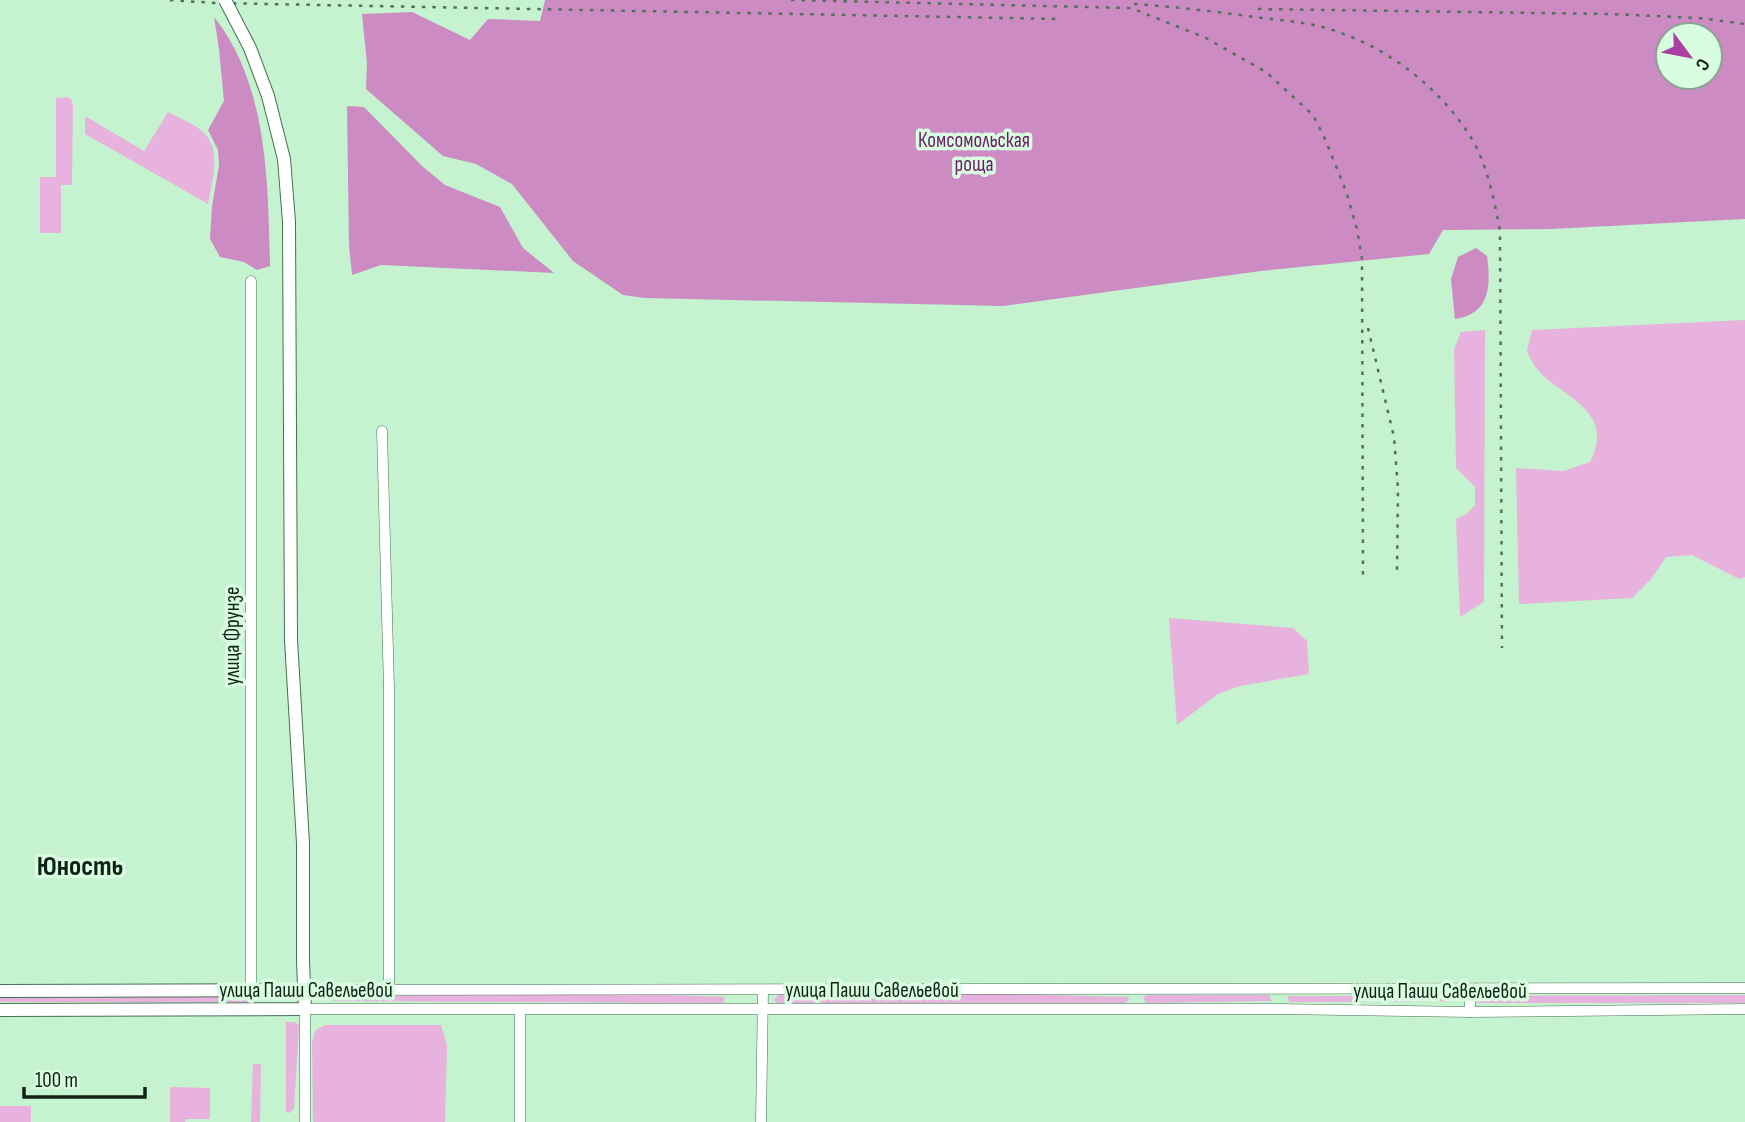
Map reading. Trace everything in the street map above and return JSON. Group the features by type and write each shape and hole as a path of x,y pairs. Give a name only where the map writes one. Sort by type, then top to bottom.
{"main road":[{"path":"225,0 250,48 268,96 284,159 288,204 291,640 303,843 305,1009"},
{"name":"улица Паши Савельевой","path":"0,991 305,990"},
{"name":"улица Паши Савельевой","path":"0,1010 305,1009"}],"street":[{"name":"улица Фрунзе","path":"251,281 251,990"},
{"path":"382,430 389,688 389,990"},
{"name":"улица Паши Савельевой","path":"305,990 1745,988"},
{"path":"1279,1009 1280,989"},
{"path":"1469,989 1469,1012"},
{"path":"724,991 730,994 732,1000 724,1010"},
{"path":"761,1122 763,991"},
{"name":"улица Паши Савельевой","path":"305,1009 1279,1009 1469,1012 1745,1009"},
{"path":"305,1009 305,1122"},
{"path":"520,1009 520,1122"}],"shaded area":[{"path":"67,97 73,105 72,185 61,185 61,233 40,233 40,177 56,177 56,98"},
{"path":"168,112 202,131 212,147 214,166 208,204 85,134 85,116 144,151"},
{"path":"1745,320 1745,577 1739,579 1692,555 1666,557 1652,578 1632,598 1519,604 1516,468 1563,471 1590,462 1597,443 1596,428 1590,416 1533,363 1527,350 1532,330"},
{"path":"1485,330 1484,602 1460,617 1456,519 1467,514 1475,505 1475,487 1456,468 1454,349 1461,332"},
{"path":"1169,618 1293,628 1307,641 1309,674 1240,686 1218,694 1177,725"},
{"path":"938,990 1129,997 1124,1003 777,1003 774,1000 778,995 794,993 920,994"},
{"path":"254,994 258,1001 0,1002 0,995"},
{"path":"1269,995 1272,1001 1146,1003 1143,997"},
{"path":"1381,995 1456,995 1458,1001 1382,1002 1379,1000"},
{"path":"1745,995 1745,1003 1475,1001 1477,996"},
{"path":"1288,996 1367,996 1369,1001 1289,1002"},
{"path":"335,997 725,997 723,1003 333,1001"},
{"path":"286,1022 295,1022 299,1026 294,1109 289,1113 286,1112"},
{"path":"325,1025 441,1025 447,1045 445,1122 313,1122 312,1041 316,1030"},
{"path":"253,1064 261,1064 260,1122 251,1122"},
{"path":"170,1087 210,1088 210,1119 170,1122"},
{"path":"0,1106 31,1106 31,1122 0,1122"}],"green space":[{"name":"Комсомольская роща","path":"545,0 1745,0 1745,219 1551,229 1443,230 1429,254 1261,271 1003,306 645,298 623,295 573,261 512,184 476,164 443,156 366,89 367,63 362,14 412,12 470,40 488,19 540,21"},
{"path":"214,17 232,44 245,73 262,136 270,266 257,270 244,262 220,257 210,239 219,165 218,150 208,130 224,101"},
{"path":"347,106 364,107 422,166 445,185 500,207 523,248 554,273 381,265 352,275 349,245"},
{"path":"1476,248 1487,256 1489,278 1486,297 1475,311 1455,319 1451,279 1458,257"}],"railway":[{"path":"170,0 1060,19"},
{"path":"791,0 1131,8 1206,38 1266,72 1313,115 1346,191 1362,259 1363,577"},
{"path":"1134,4 1302,23 1359,40 1394,60 1427,85 1454,114 1473,141 1488,179 1500,231 1502,648"},
{"path":"1258,9 1610,14 1699,18 1745,24"},
{"path":"1368,328 1394,437 1398,489 1397,574"}],"district":[{"name":"Юность","path":"80,866"}]}
